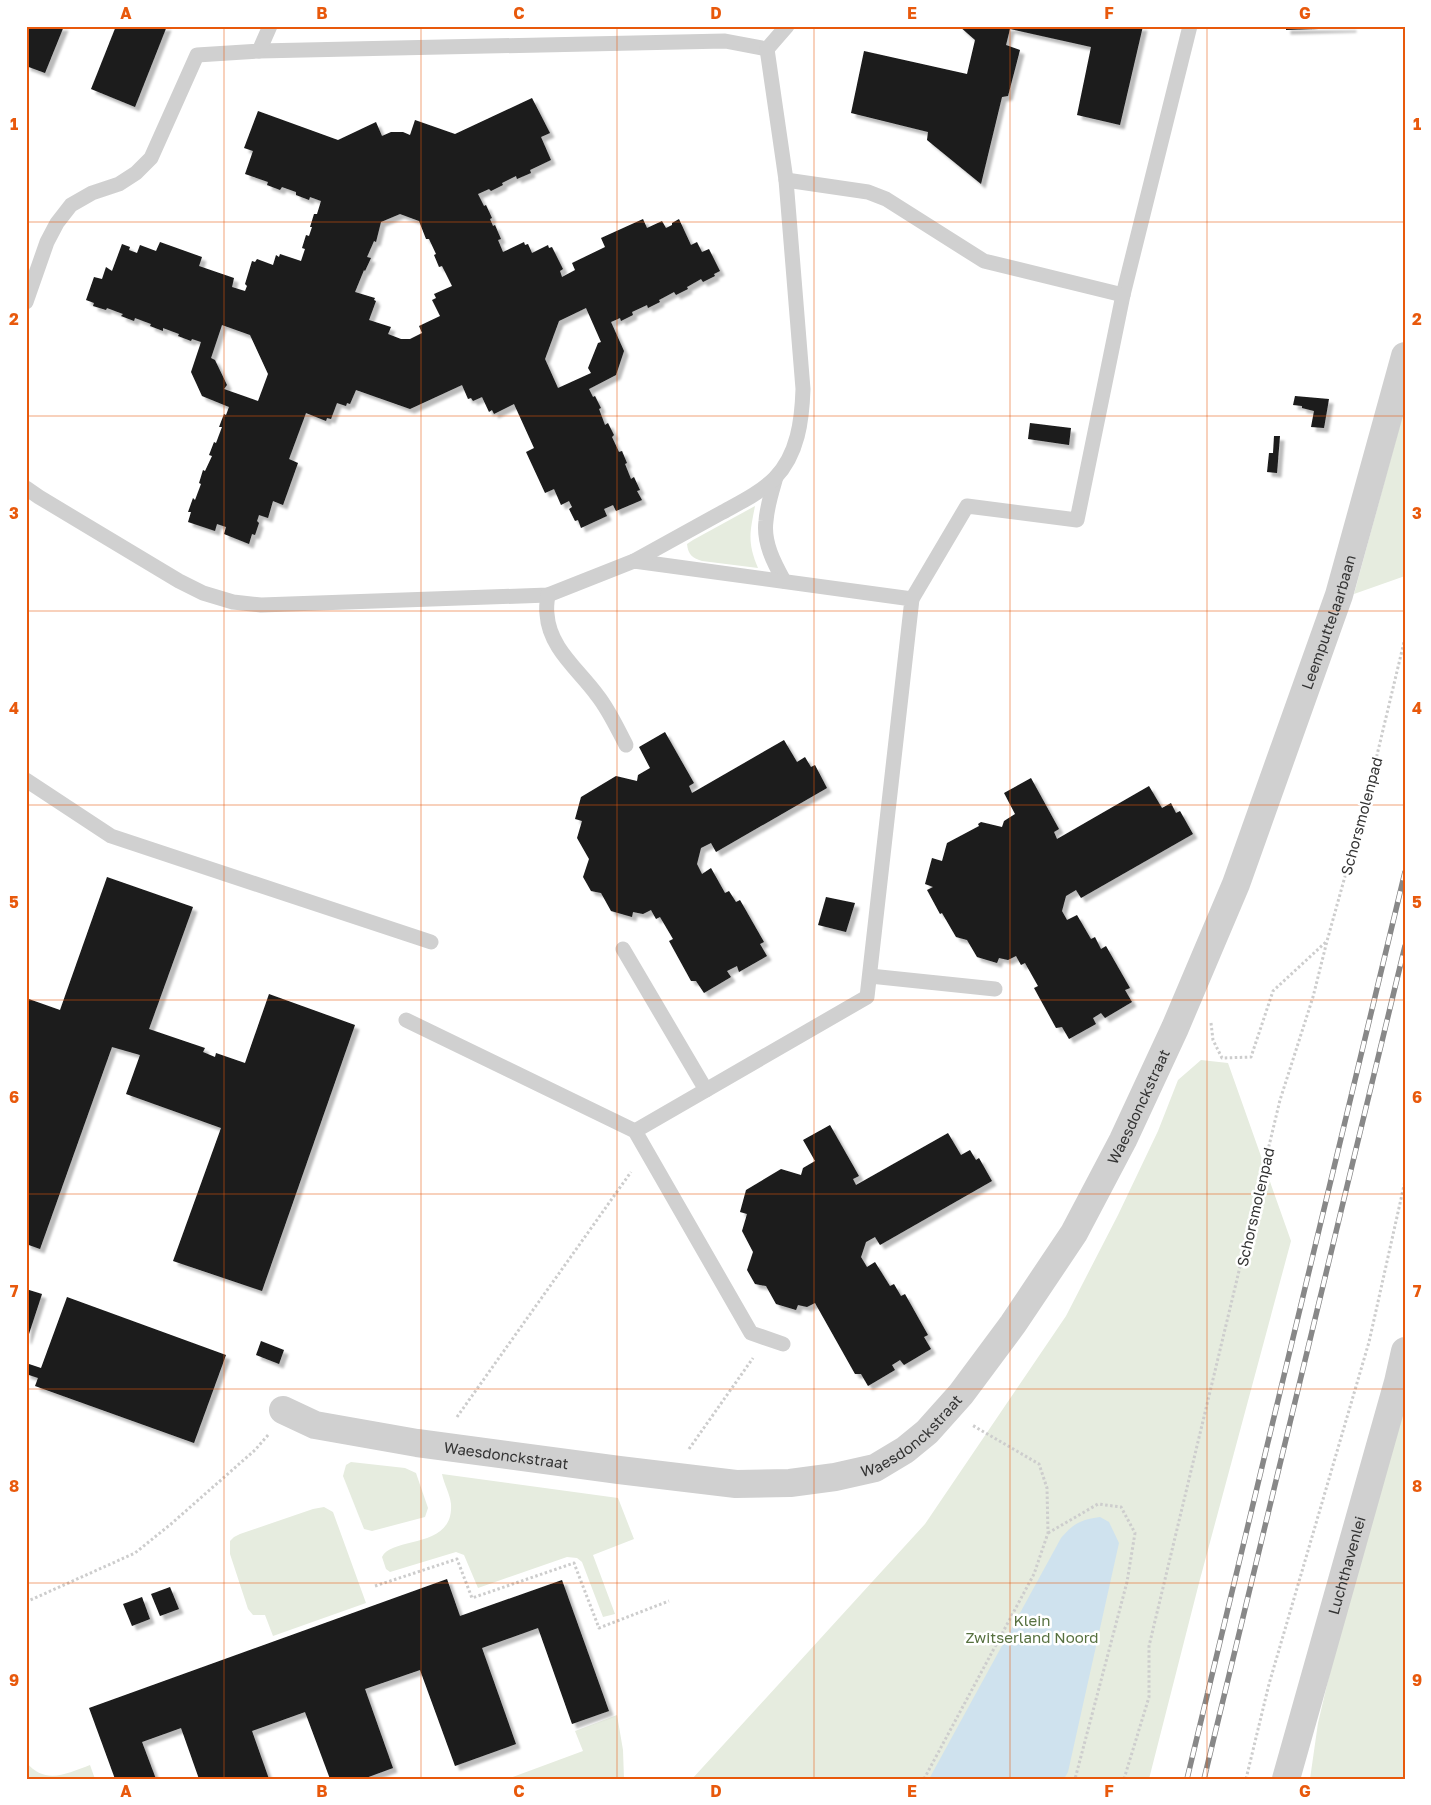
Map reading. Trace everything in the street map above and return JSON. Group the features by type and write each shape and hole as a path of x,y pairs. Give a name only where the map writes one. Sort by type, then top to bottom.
{"street":[{"name":"Leemputtelaarbaan","path":"1236,884 1338,595 1405,356"},
{"name":"Waesdonckstraat","path":"283,1410 315,1425 436,1446 736,1484 790,1483 835,1477 875,1468 905,1450 927,1432 961,1394 1013,1324 1074,1233 1123,1140 1175,1028 1236,884"},
{"name":"Luchthavenlei","path":"1286,1779 1398,1382 1405,1351"}],"lane":[{"path":"259,51 270,26"},
{"path":"784,581 773,562 767,540 765,521 776,478 790,456 798,438 803,389 786,180 767,49 787,26"},
{"path":"634,1131 867,997 912,599 967,506 1077,520 1123,295 1190,26"},
{"path":"26,302 47,242 56,223 71,205 92,194 119,184 136,173 151,158 197,55 259,51 725,41 767,49"},
{"path":"786,180 868,192 886,199 984,261 1123,295"},
{"path":"26,488 179,581 203,592 233,602 262,605 548,595 634,561 757,492 776,478"},
{"path":"634,561 912,599"},
{"path":"548,595 547,615 550,631 570,664 598,696 626,745"},
{"path":"26,780 111,836 431,942"},
{"path":"623,949 706,1090"},
{"path":"870,976 995,989"},
{"path":"406,1020 634,1131 751,1333 783,1344"}],"path":[{"name":"Schorsmolenpad","path":"1124,1779 1150,1697 1149,1646 1276,1119 1314,997 1327,941 1366,801 1405,638"},
{"path":"1194,983 1209,1004 1213,1040 1222,1058 1251,1057 1273,991 1327,941"},
{"path":"436,1446 646,1150"},
{"path":"1246,1779 1270,1684 1369,1342 1405,1181"},
{"path":"670,1476 767,1340"},
{"path":"924,1779 1034,1574 1048,1533 1047,1488 1039,1464 972,1425 961,1394"},
{"path":"26,1602 135,1553 171,1524 267,1438 283,1410"},
{"path":"1048,1533 1098,1504 1121,1507 1135,1533 1127,1582 1075,1779"},
{"path":"375,1586 457,1559 472,1598 574,1563 599,1628 669,1601"}],"green space":[{"path":"1405,406 1405,576 1354,594"},
{"path":"755,506 750,537 752,551 758,568 702,561 691,555 687,544"},
{"name":"Klein Zwitserland Noord","path":"1201,1060 1228,1063 1291,1241 1199,1583 1149,1779 692,1779 925,1524 1066,1316 1118,1215 1158,1131 1178,1080"},
{"path":"1405,1387 1405,1779 1310,1779 1318,1723 1365,1524"},
{"path":"351,1462 405,1468 416,1473 428,1508 425,1517 372,1531 364,1529 343,1476 346,1465"},
{"path":"442,1474 618,1498 634,1539 593,1555 615,1614 603,1617 582,1562 577,1558 567,1557 478,1588 464,1555 456,1552 390,1572 386,1569 382,1557 388,1551 397,1546 433,1535 443,1529 449,1519 451,1504"},
{"path":"324,1507 333,1512 366,1603 273,1636 265,1615 253,1615 248,1609 230,1554 230,1541 240,1534"},
{"path":"617,1715 623,1750 624,1779 507,1779 583,1751 575,1731"},
{"path":"26,1762 33,1769 41,1773 56,1776 90,1765 95,1779 26,1779"}],"water":[{"path":"1100,1517 1109,1522 1119,1543 1068,1772 1064,1779 929,1779 1061,1538 1078,1523"}],"building":[{"path":"26,26 64,26 45,73 26,66"},
{"path":"116,26 167,26 135,107 91,89"},
{"path":"959,26 1143,26 1120,125 1077,115 1091,47 1010,29 1006,45 1020,50 1008,96 1002,97 981,184 927,140 928,132 851,113 864,51 967,74 975,40"},
{"path":"1286,26 1352,26 1352,28 1286,30"},
{"path":"532,98 550,133 541,137 551,160 530,170 531,173 517,179 516,176 491,191 489,189 478,194 492,218 490,219 501,239 498,240 503,252 524,242 525,245 528,244 532,253 548,245 549,248 552,247 563,269 560,271 562,277 575,270 572,263 605,247 601,238 643,219 647,228 662,221 666,228 679,219 691,245 697,242 702,252 709,249 720,271 714,274 715,276 703,282 701,279 676,295 674,292 648,308 647,305 632,312 633,315 621,321 620,318 611,322 624,351 616,375 589,389 601,408 599,409 605,425 608,423 614,435 612,437 619,452 622,451 631,479 634,477 640,490 637,491 642,500 616,511 613,505 604,509 607,516 581,528 578,520 575,521 569,509 572,507 569,501 561,505 554,489 545,493 526,452 534,448 514,404 494,414 492,410 489,412 482,397 473,401 471,398 468,399 462,385 410,409 356,390 350,404 347,403 346,406 337,403 331,419 327,418 326,421 306,413 289,459 298,463 283,505 273,501 268,518 259,515 257,521 259,523 255,535 252,534 249,544 224,534 226,527 217,524 215,531 188,522 191,512 188,512 193,498 195,500 201,484 199,483 203,470 205,471 212,456 209,455 222,427 219,427 224,414 226,415 229,407 202,396 191,372 201,342 192,339 191,341 163,328 163,331 135,318 134,321 121,316 123,314 107,308 106,310 93,306 94,303 86,300 94,277 102,279 106,267 112,271 122,244 130,247 129,250 137,253 140,245 156,251 160,242 202,257 199,266 234,278 232,287 245,291 247,286 245,284 252,261 255,262 257,259 273,265 276,255 279,257 280,254 301,261 305,249 302,248 306,235 309,236 314,214 317,214 321,201 310,197 309,200 296,195 296,192 282,187 280,190 267,185 268,182 245,174 253,151 244,148 258,111 338,140 376,122 382,136 391,132 403,132 410,135 415,120 455,134","holes":["400,214 419,221 426,239 429,239 436,254 434,255 439,267 442,266 452,286 434,294 436,298 432,300 440,316 419,326 422,333 410,339 401,339 388,334 391,327 369,320 376,301 374,300 375,298 355,292 371,258 367,257 374,241 376,242 381,222","586,308 601,342 598,343 588,368 591,373 558,388 545,359 559,321","222,325 250,335 268,374 258,401 224,389 227,385 215,360 211,358"]},
{"path":"1295,396 1329,399 1324,428 1311,427 1314,411 1302,408 1302,406 1293,405"},
{"path":"1030,423 1071,428 1069,445 1028,439"},
{"path":"1274,436 1280,436 1277,473 1267,472 1269,453 1273,453"},
{"path":"665,732 694,783 689,786 692,793 784,740 797,762 805,757 811,767 815,765 827,788 716,852 711,843 701,848 697,864 702,874 711,868 725,893 729,891 736,902 740,900 764,942 760,944 767,956 739,972 737,966 727,971 731,977 704,993 696,981 691,981 669,941 673,939 660,917 656,919 651,910 643,914 633,912 632,917 611,911 601,893 591,891 583,877 589,859 577,838 582,821 575,819 581,797 616,776 637,781 638,775 650,768 639,747"},
{"path":"1031,778 1059,829 1054,832 1057,839 1149,786 1162,808 1171,803 1176,813 1180,811 1193,834 1081,898 1076,890 1066,896 1062,911 1067,920 1077,915 1091,939 1095,937 1101,949 1106,946 1130,988 1125,990 1132,1002 1105,1018 1101,1013 1093,1018 1096,1024 1069,1039 1062,1027 1056,1028 1034,988 1038,986 1025,963 1021,965 1016,956 1008,960 999,958 997,963 977,957 967,940 956,937 942,913 940,914 927,890 933,887 925,884 932,858 942,861 947,843 979,826 978,824 981,822 1002,827 1004,821 1015,814 1004,793"},
{"path":"107,877 193,907 149,1029 205,1048 203,1052 215,1057 216,1053 245,1063 269,994 355,1025 262,1291 173,1261 221,1128 126,1094 140,1055 112,1047 40,1249 26,1244 26,998 60,1010"},
{"path":"826,897 855,903 846,932 818,925"},
{"path":"830,1125 859,1176 853,1179 856,1185 948,1133 961,1155 970,1150 976,1160 979,1158 992,1181 880,1245 875,1237 866,1242 861,1257 867,1267 875,1262 890,1286 894,1284 901,1296 905,1294 928,1335 924,1337 931,1349 904,1365 900,1360 892,1365 895,1370 868,1386 861,1374 855,1374 815,1303 807,1307 798,1305 796,1310 776,1304 766,1286 755,1284 747,1270 753,1252 742,1231 747,1214 740,1212 746,1190 781,1169 801,1175 803,1168 815,1161 803,1140"},
{"path":"26,1289 42,1294 27,1340 26,1339"},
{"path":"67,1297 226,1355 194,1443 35,1386 38,1378 26,1374 26,1363 41,1368"},
{"path":"261,1341 284,1350 279,1364 256,1355"},
{"path":"447,1579 460,1616 562,1580 609,1711 572,1724 538,1628 482,1648 516,1744 455,1766 420,1670 365,1689 393,1768 363,1779 330,1779 305,1712 252,1731 269,1779 199,1779 181,1728 142,1742 156,1779 115,1779 89,1708"},
{"path":"170,1587 179,1609 160,1616 151,1594"},
{"path":"142,1597 150,1619 132,1626 123,1604"}],"railway":[{"path":"1187,1779 1405,872"},
{"path":"1204,1779 1405,946"}]}
